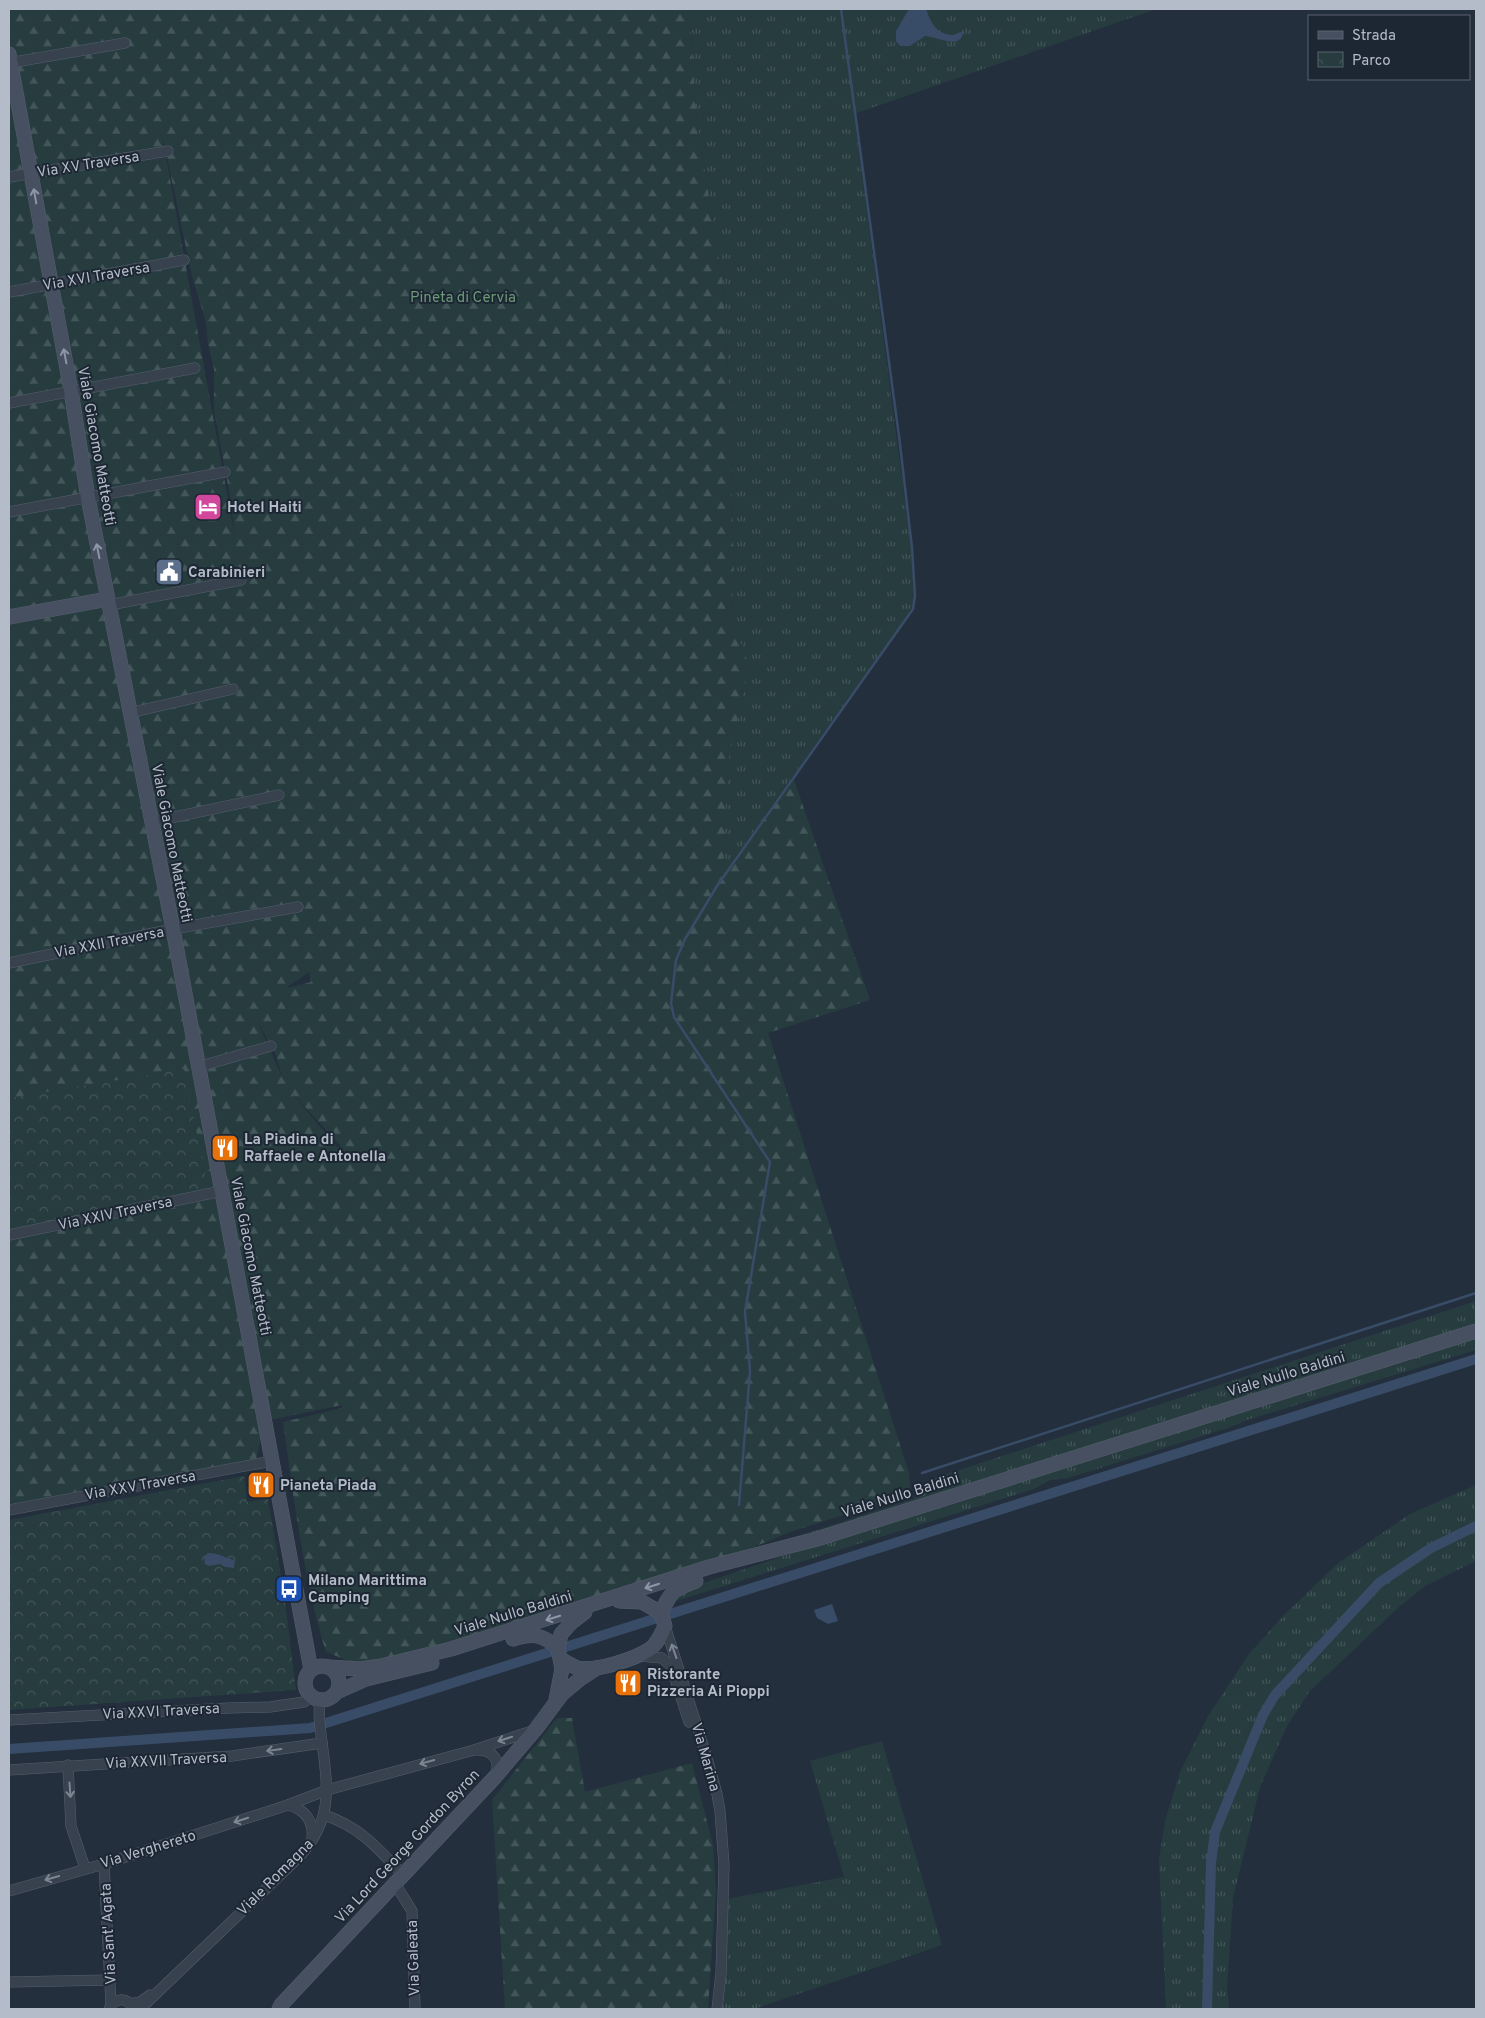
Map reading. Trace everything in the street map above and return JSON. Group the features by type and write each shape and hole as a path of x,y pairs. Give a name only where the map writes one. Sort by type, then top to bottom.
{"street":[{"path":"9,60 125,44"},
{"name":"Viale Giacomo Matteotti","path":"9,60 71,391 88,498 173,929 306,1639 320,1668"},
{"name":"Via XV Traversa","path":"9,177 168,151"},
{"name":"Via XVI Traversa","path":"9,292 184,260"},
{"path":"9,403 195,368"},
{"path":"9,512 225,472"},
{"path":"9,617 240,580"},
{"path":"129,713 233,689"},
{"path":"151,822 279,795"},
{"name":"Via XXII Traversa","path":"9,962 173,929 298,907"},
{"path":"198,1067 271,1046"},
{"name":"Via XXIV Traversa","path":"9,1235 222,1191"},
{"name":"Viale Nullo Baldini","path":"320,1668 360,1669 381,1666 465,1645 709,1568 817,1539 1476,1331"},
{"name":"Via XXV Traversa","path":"9,1510 272,1461"},
{"path":"663,1619 648,1604 637,1601 600,1603 581,1614 565,1628 561,1634 559,1653 577,1668 597,1668 637,1656 655,1644 663,1619 671,1593 676,1588 817,1539"},
{"name":"Via Marina","path":"663,1619 679,1665 717,1794 724,1865 721,1974 718,2009"},
{"name":"Viale Nullo Baldini","path":"337,1692 366,1679 426,1665 532,1634 541,1636 549,1641 559,1653"},
{"name":"Via Lord George Gordon Byron","path":"556,1701 561,1681 559,1653"},
{"name":"Via Marina","path":"637,1656 662,1658 671,1666 722,1833"},
{"path":"320,1668 334,1670 339,1680 337,1692 330,1698 316,1698 307,1692 305,1680 320,1668"},
{"name":"Via Lord George Gordon Byron","path":"279,2009 281,2004 398,1878 495,1777 536,1729 556,1701 571,1686 597,1668"},
{"name":"Viale Romagna","path":"140,2009 312,1843 324,1815 327,1790 316,1698"},
{"name":"Via XXVI Traversa","path":"9,1720 270,1707 304,1702 316,1698"},
{"name":"Via Verghereto","path":"9,1890 104,1864 288,1806 327,1790 474,1750 536,1729"},
{"name":"Via XXVII Traversa","path":"9,1770 232,1756 322,1740"},
{"path":"474,1750 488,1751 495,1756 498,1766 495,1777"},
{"path":"68,1765 71,1826 85,1868"},
{"path":"288,1806 301,1810 310,1820 312,1825 312,1843"},
{"path":"324,1815 340,1820 370,1840 398,1878"},
{"name":"Via Sant' Agata","path":"104,1864 110,2007"},
{"name":"Via Galeata","path":"398,1878 412,1911 415,2009"},
{"path":"9,1982 110,1980"},
{"name":"Viale Romagna","path":"110,2007 120,1999 132,2006 146,1998 166,1982"}],"green space":[{"name":"Pineta di Cervia","path":"9,9 689,9 697,121 723,285 730,410 734,578 730,621 744,650 749,667 728,763 723,873 793,777 870,1000 768,1033 909,1473 910,1488 894,1499 790,1532 754,1547 399,1660 354,1663 326,1652 305,1567 283,1422 342,1408 342,1405 265,1421 256,1459 9,1504","holes":["161,129 192,276 206,323 208,344 214,369 214,411 231,501 235,538","309,972 311,982 287,987","257,1021 275,1053 283,1079","291,1092 340,1145 341,1152"]},
{"path":"689,9 1156,9 854,114 911,547 915,596 912,609 723,874 727,763 749,667 744,650 730,621 734,578 730,410 723,285 697,121"},
{"path":"184,1069 208,1189 9,1228 9,1098"},
{"path":"1476,1301 1476,1326 891,1511 757,1549 913,1499 935,1478"},
{"path":"1476,1336 1476,1350 1247,1420 1231,1427 1068,1478 1050,1480 1034,1489 676,1601 675,1598 680,1591 801,1550"},
{"path":"244,1476 247,1502 268,1499 284,1593 296,1690 9,1710 9,1520"},
{"path":"1476,1485 1476,1561 1425,1586 1399,1607 1310,1691 1287,1726 1260,1787 1233,1898 1227,1987 1229,2009 1166,2009 1159,1859 1165,1821 1180,1772 1208,1716 1249,1654 1286,1613 1337,1564 1410,1514"},
{"path":"557,1718 572,1718 585,1792 692,1763 713,1845 716,1891 708,2009 505,2009 492,1800"},
{"path":"882,1741 942,1945 754,2009 722,2009 727,1899 844,1877 810,1761"}],"water":[{"path":"909,9 926,9 932,23 938,30 953,35 963,32 961,38 953,42 925,36 910,46 900,46 896,41 896,31"},
{"path":"208,1553 235,1560 234,1568 225,1567 220,1564 209,1566 205,1564 204,1557"},
{"path":"832,1604 838,1621 828,1624 817,1618 814,1610"}],"waterway":[{"path":"739,1505 750,1371 745,1312 770,1162 674,1017 671,1003 676,960 685,939 717,886 913,609 915,596 912,548 899,436 841,9"},
{"path":"922,1473 1476,1293"},
{"path":"9,1749 310,1728 1476,1359"},
{"path":"1207,2009 1211,1863 1215,1832 1263,1715 1275,1695 1379,1583 1431,1548 1476,1526"}],"place":[{"name":"Hotel Haiti","path":"208,507"},
{"name":"Carabinieri","path":"169,572"},
{"name":"La Piadina di Raffaele e Antonella","path":"225,1148"},
{"name":"Pianeta Piada","path":"261,1485"},
{"name":"Milano Marittima Camping","path":"289,1589"},
{"name":"Ristorante Pizzeria Ai Pioppi","path":"628,1683"}]}
